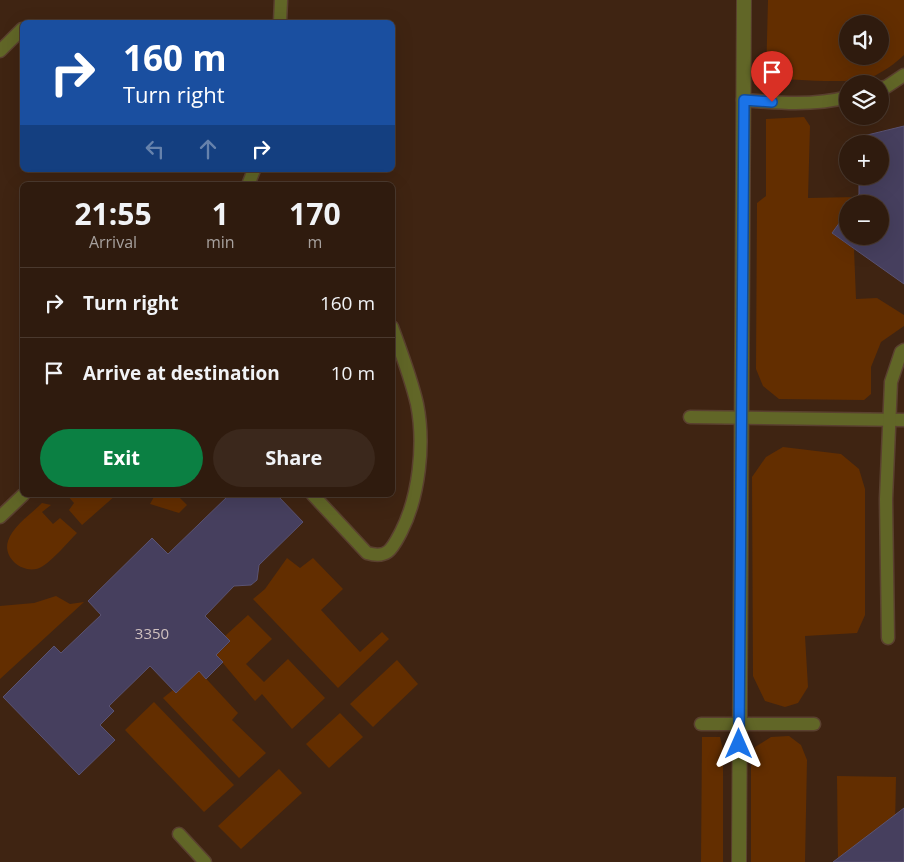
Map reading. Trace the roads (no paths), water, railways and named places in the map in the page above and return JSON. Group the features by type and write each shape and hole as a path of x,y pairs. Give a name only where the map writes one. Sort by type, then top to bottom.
{"street":[{"path":"739,862 744,0"}],"lane":[{"path":"280,20 281,0"},
{"path":"0,51 20,31"},
{"path":"889,85 904,75"},
{"path":"744,100 786,104 839,99"},
{"path":"315,497 367,553 375,556 392,550 409,517 418,478 420,439 417,405 395,336"},
{"path":"888,638 886,499 891,382 904,350"},
{"path":"690,417 904,420"},
{"path":"0,517 21,497"},
{"path":"701,724 814,724"},
{"path":"179,834 205,862"}]}
